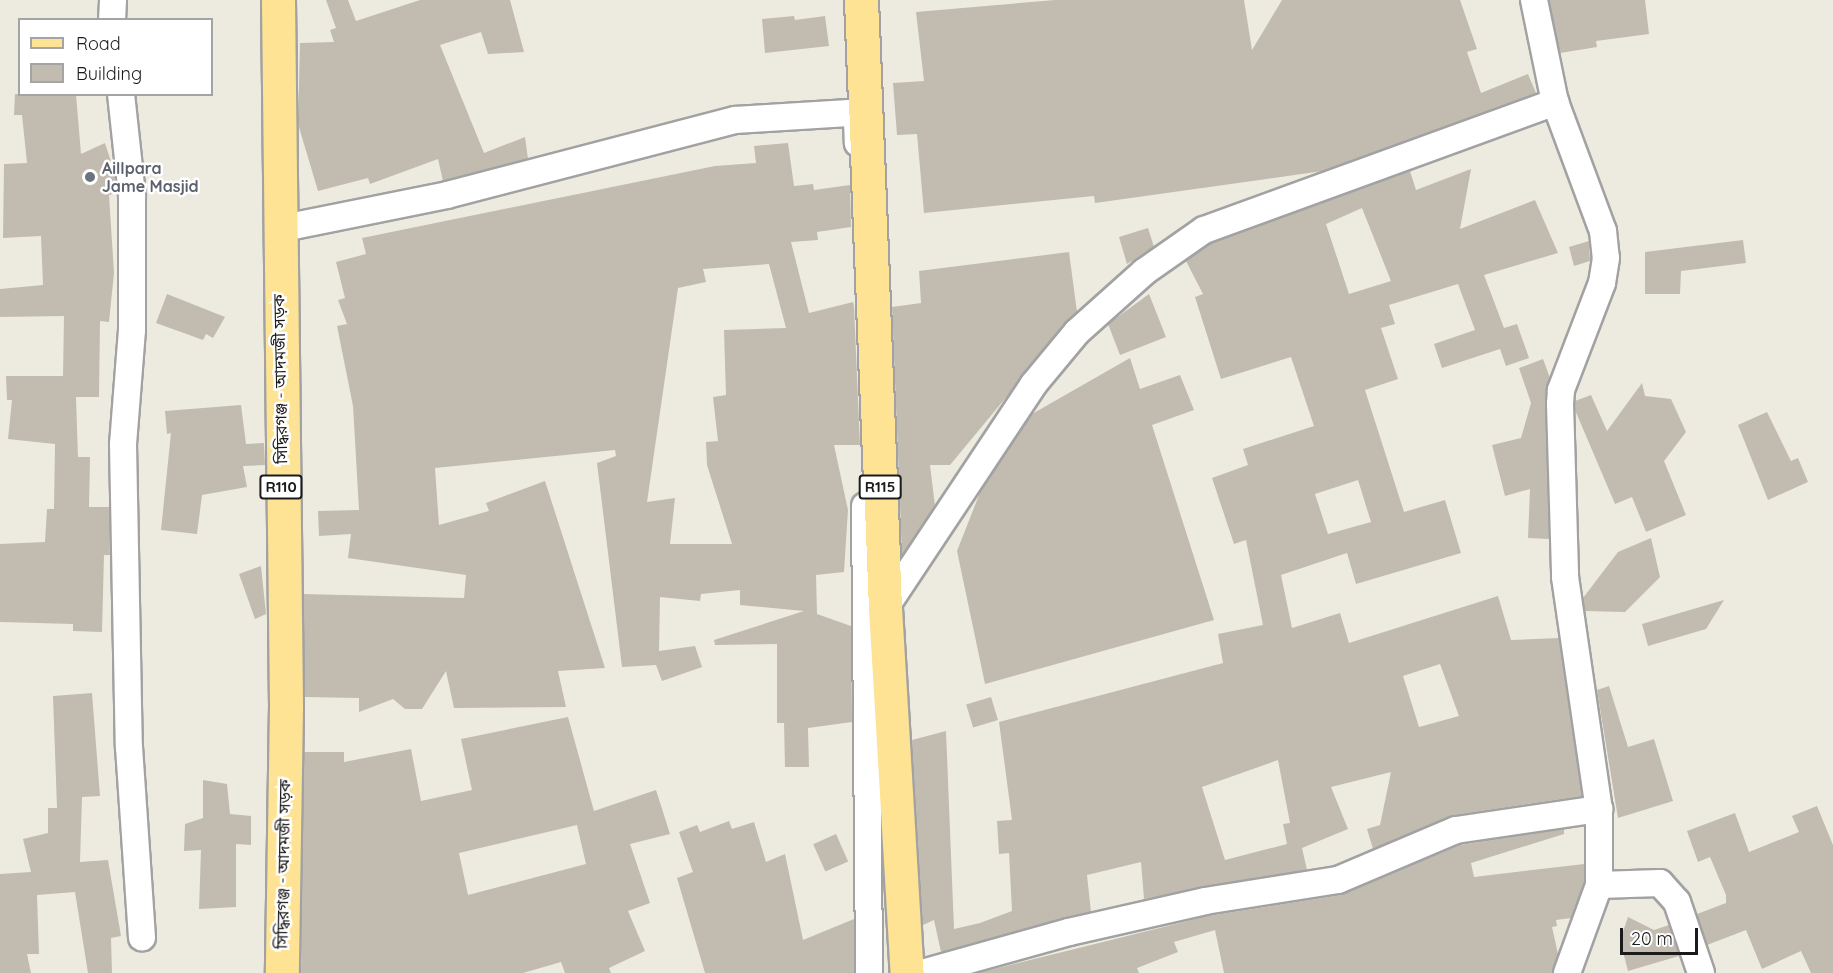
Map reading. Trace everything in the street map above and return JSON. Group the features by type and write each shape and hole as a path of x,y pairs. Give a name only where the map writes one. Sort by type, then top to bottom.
{"main road":[{"name":"সিদ্ধিরগঞ্জ - আদমজী সড়ক","path":"278,0 286,706 282,973"},
{"name":"R115","path":"861,0 885,609 907,973"}],"street":[{"path":"112,18 113,0"},
{"path":"1534,0 1555,102 1603,231 1606,258 1602,283 1561,390 1560,404 1565,577 1599,809 1599,885 1567,973"},
{"path":"121,96 132,196 132,330 123,444 129,747 142,938"},
{"path":"885,609 1033,385 1077,332 1144,272 1204,230 1555,102"},
{"path":"279,229 447,195 735,120 810,113 855,116 868,633 869,973"},
{"path":"922,973 1126,919 1338,880 1456,830 1599,809"},
{"path":"1599,885 1660,884 1677,902 1701,973"}],"building":[{"path":"326,0 348,0 356,21 420,0 510,0 524,52 488,54 481,32 440,45 484,153 525,137 528,159 443,181 438,159 370,184 368,178 318,191 298,124 300,43 334,42 330,30 336,28"},
{"path":"1055,0 1244,0 1252,50 1282,0 1460,0 1477,49 1467,52 1481,93 1528,74 1536,93 1323,171 1095,203 1094,196 924,213 917,134 897,135 893,83 924,81 916,12"},
{"path":"1549,0 1645,0 1649,34 1596,41 1597,47 1560,53"},
{"path":"794,16 795,20 825,16 829,46 765,53 762,19"},
{"path":"15,94 18,96 76,96 81,154 105,143 114,171 117,193 109,195 114,273 109,322 100,321 99,397 76,397 78,457 90,457 89,507 109,507 110,555 104,555 102,632 73,631 73,624 0,622 0,544 45,542 47,509 54,509 55,444 8,439 12,400 7,400 6,376 63,376 64,316 0,317 0,289 43,285 41,236 3,238 4,164 27,163 22,115 14,115"},
{"path":"788,143 794,186 813,184 814,190 850,185 851,227 817,232 818,240 791,242 809,313 853,302 854,306 860,445 834,445 848,510 844,572 816,575 817,614 851,626 852,722 808,728 809,767 785,767 784,723 777,723 777,644 715,645 714,640 804,611 740,605 740,590 701,594 700,601 660,597 659,651 695,646 702,667 662,681 656,665 622,667 597,463 616,456 615,450 435,468 439,525 489,511 486,503 545,481 605,668 558,671 566,707 454,708 446,671 422,709 405,709 393,699 359,712 359,698 305,697 303,594 464,598 466,575 348,558 351,534 319,536 318,511 359,510 353,406 337,326 347,324 338,300 345,298 336,262 366,254 362,238 715,166 756,163 754,146","holes":["769,264 786,328 724,330 726,395 713,397 718,441 706,442 707,465 732,544 670,544 675,498 647,502 678,288 706,282 703,269"]},
{"path":"1471,169 1460,229 1535,200 1558,253 1484,275 1504,328 1517,324 1529,358 1506,366 1500,349 1442,368 1434,344 1475,330 1458,284 1389,305 1395,324 1381,328 1398,379 1365,390 1404,512 1445,500 1461,553 1356,584 1347,553 1281,575 1292,628 1340,613 1349,643 1498,596 1511,640 1559,638 1582,796 1454,815 1373,849 1367,829 1380,825 1391,772 1331,787 1348,829 1302,848 1307,870 1144,899 1141,862 1087,875 1091,912 941,952 934,920 923,925 912,740 946,731 954,929 980,923 1012,911 1009,853 999,854 997,821 1012,820 999,722 1223,663 1218,634 1263,625 1246,540 1234,544 1212,478 1248,465 1243,449 1314,426 1291,357 1221,379 1195,297 1203,294 1186,261 1211,243 1410,171 1416,190","holes":["1362,208 1391,281 1349,294 1326,224","1358,480 1371,522 1328,534 1315,494","1440,664 1459,716 1419,727 1403,676","1278,760 1290,823 1283,824 1287,844 1225,860 1202,787"]},
{"path":"1148,228 1154,247 1127,264 1119,237"},
{"path":"1743,240 1746,263 1681,271 1680,294 1645,294 1645,252"},
{"path":"1589,241 1590,261 1574,266 1569,247"},
{"path":"1069,252 1077,312 950,465 930,465 935,506 902,556 892,307 921,303 919,271"},
{"path":"167,294 225,317 213,338 206,334 203,340 156,323"},
{"path":"1149,294 1166,337 1120,355 1108,324"},
{"path":"1130,358 1140,389 1180,375 1194,410 1152,425 1214,620 985,684 957,551 981,490 1032,414"},
{"path":"1543,359 1550,378 1545,404 1549,539 1528,538 1530,489 1505,496 1492,445 1521,438 1531,403 1519,368"},
{"path":"1642,383 1645,396 1671,399 1686,432 1664,461 1686,515 1646,532 1632,497 1615,504 1575,410 1575,401 1591,395 1607,431"},
{"path":"241,405 246,444 264,443 265,465 243,466 247,487 202,495 197,534 161,530 171,433 167,434 165,411"},
{"path":"1767,412 1791,461 1798,458 1808,482 1768,500 1738,425"},
{"path":"1651,538 1660,577 1625,612 1585,611 1583,598 1618,552"},
{"path":"261,566 266,614 255,619 239,574"},
{"path":"1724,600 1706,629 1648,646 1642,624"},
{"path":"1609,686 1628,747 1654,739 1673,801 1618,818 1597,690"},
{"path":"92,693 100,796 82,797 80,862 108,860 121,936 111,938 112,973 88,973 75,892 37,895 39,954 27,954 31,973 0,973 0,874 31,872 23,839 48,833 48,808 57,808 53,696"},
{"path":"991,697 998,720 973,728 966,705"},
{"path":"568,717 594,811 656,790 670,834 630,844 650,903 628,911 645,951 609,968 611,973 565,973 561,962 523,973 301,973 304,752 344,752 344,762 411,749 421,801 472,790 461,739","holes":["577,825 586,864 468,895 459,853"]},
{"path":"203,780 227,784 230,814 251,816 251,845 236,844 236,907 199,909 201,850 184,851 185,824 203,818"},
{"path":"1817,806 1833,845 1833,973 1811,973 1801,951 1762,969 1746,930 1707,945 1697,914 1726,903 1726,895 1710,857 1698,862 1687,831 1735,813 1749,852 1799,832 1792,816"},
{"path":"729,821 732,829 754,822 766,862 785,854 803,940 854,919 854,973 705,973 677,878 693,872 679,832 697,825 700,832"},
{"path":"1564,829 1564,834 1471,863 1474,877 1584,864 1584,882 1571,918 1556,920 1557,926 1552,927 1558,954 1552,973 1224,973 1215,930 1174,942 1178,952 1137,968 1139,973 978,973 1208,916 1341,895 1460,845"},
{"path":"836,834 848,861 825,872 813,844"},
{"path":"1628,917 1654,930 1669,925 1679,956 1628,971 1620,940"}],"place":[{"name":"Aillpara Jame Masjid","path":"90,177"}]}
